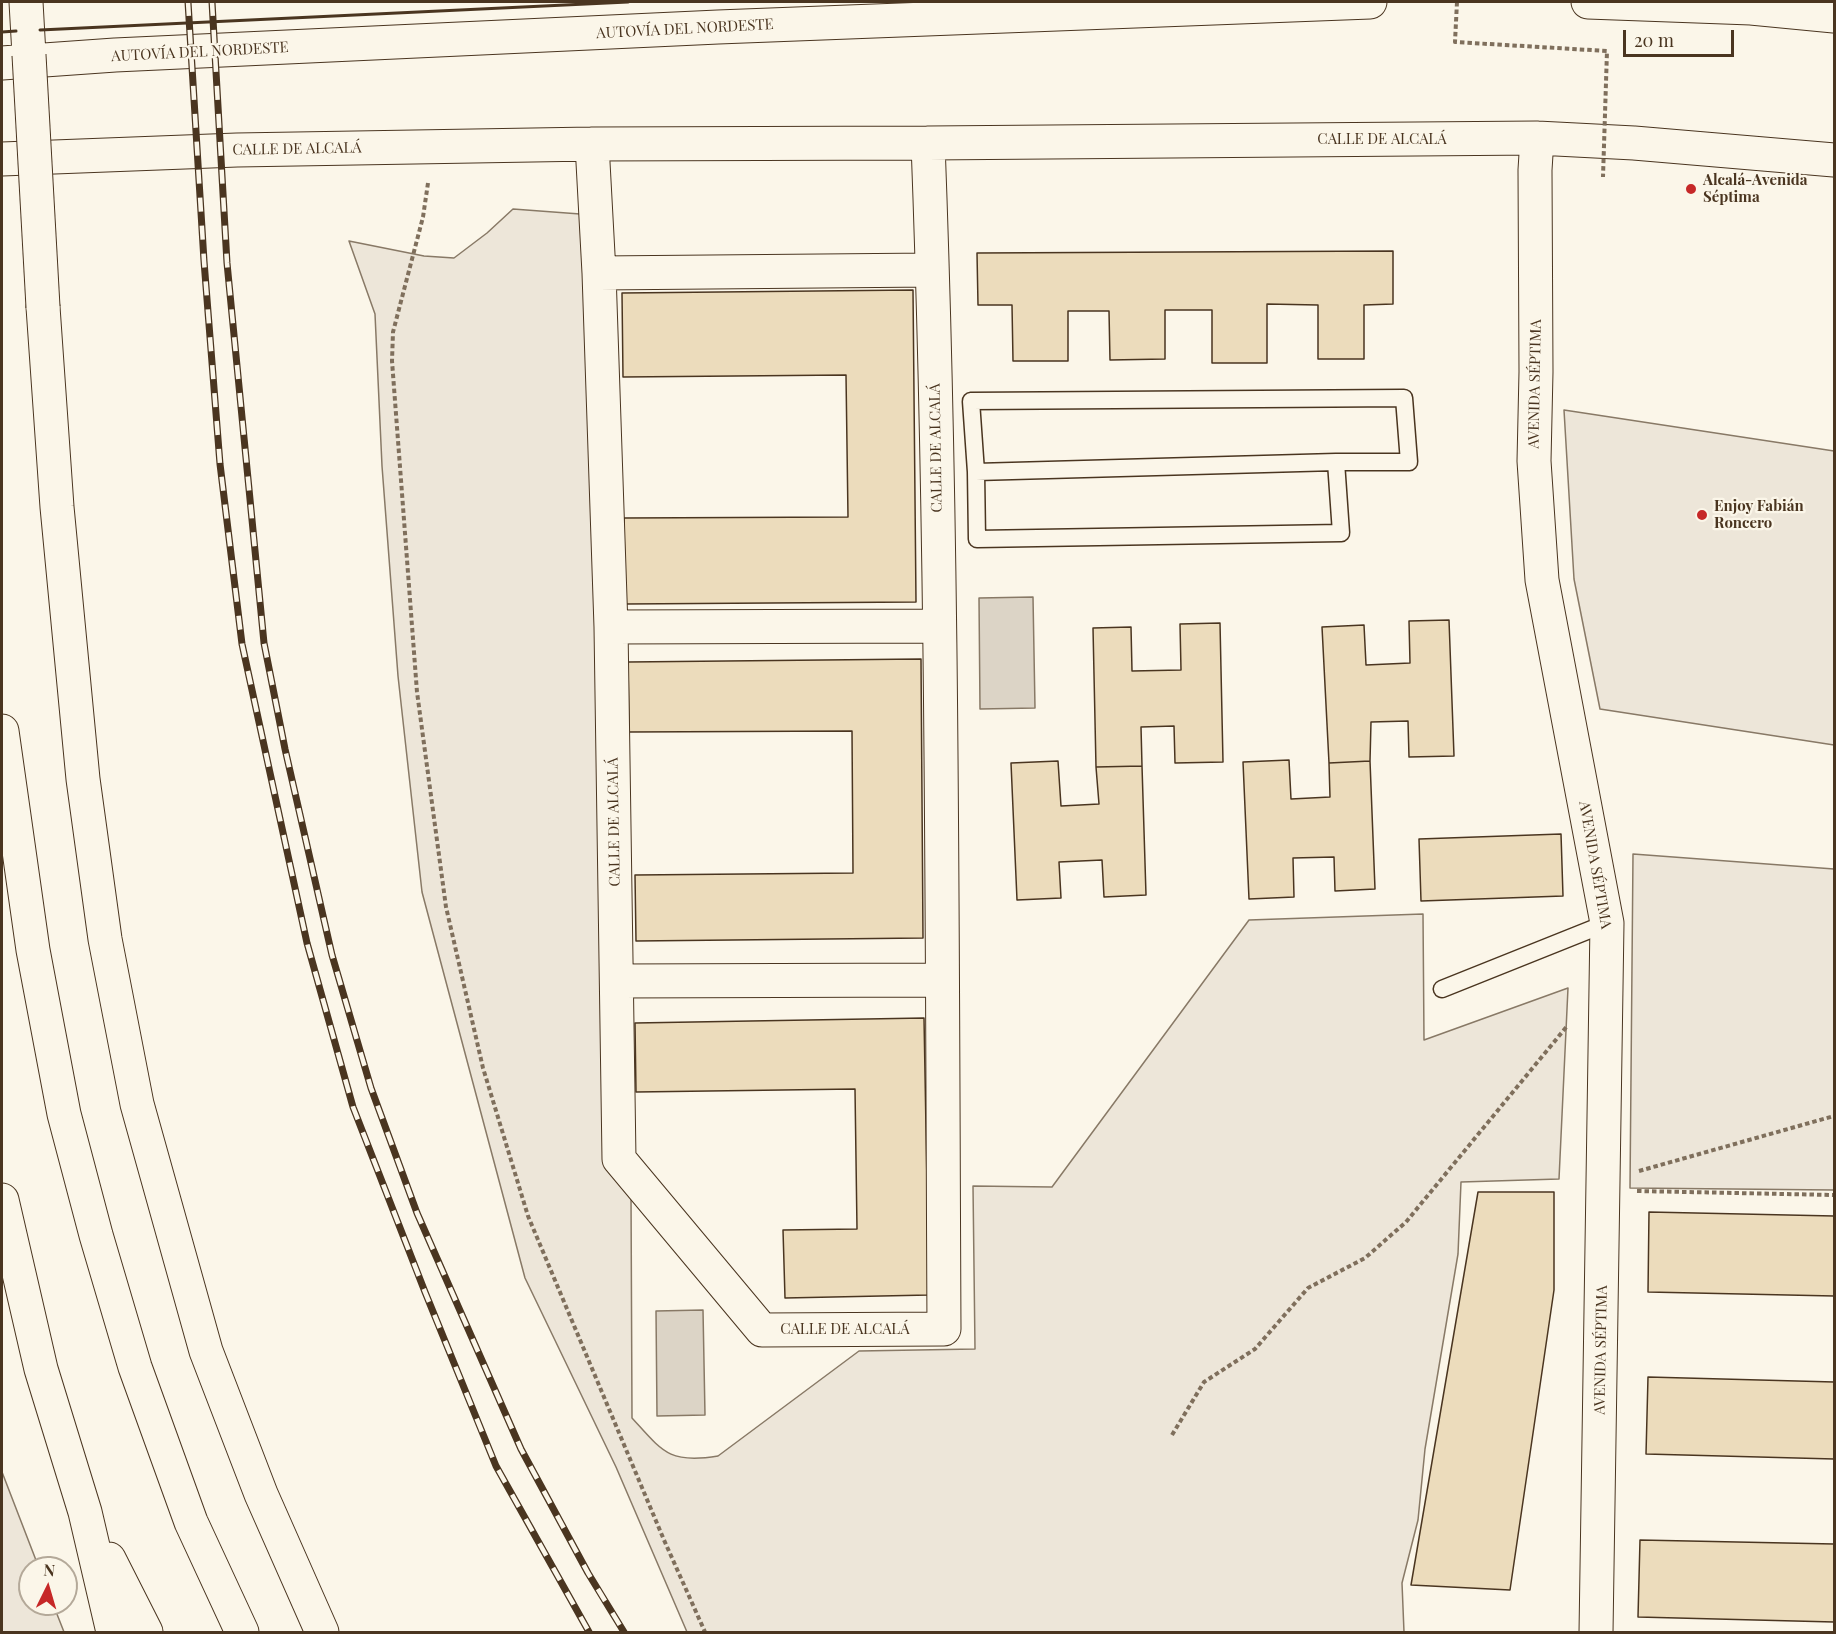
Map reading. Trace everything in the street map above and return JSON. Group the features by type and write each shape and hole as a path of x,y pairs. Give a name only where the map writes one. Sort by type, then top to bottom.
{"main road":[{"path":"26,2 15,59 43,307 57,507 83,779 105,939 137,1104 206,1351 261,1494 322,1632"},
{"name":"AUTOVÍA DEL NORDESTE","path":"15,59 706,28 1370,2"},
{"path":"1588,2 1750,8 1834,16"},
{"name":"CALLE DE ALCALÁ","path":"2,159 237,150 429,146 1537,138 1634,143 1834,160"},
{"name":"AVENIDA SÉPTIMA","path":"1537,138 1534,461 1542,580 1607,923 1596,1632"},
{"name":"CALLE DE ALCALÁ","path":"592,144 599,273 611,627 619,1159 762,1330 944,1329 939,626 928,143"},
{"path":"599,273 932,270"},
{"path":"611,627 939,626"},
{"path":"2,731 33,950 64,1114 96,1235 135,1368 183,1500 242,1632"},
{"path":"617,981 942,980"},
{"path":"2,1200 41,1369 85,1512 113,1632"},
{"path":"85,1512 146,1632"}],"lane":[{"path":"976,472 1336,462 1409,462 1404,398 971,401 976,472 977,539 1341,533 1336,462"},
{"path":"1442,989 1607,923"}],"path":[{"path":"1457,2 1455,42 1607,51 1603,177"},
{"path":"429,146 429,174 423,217 393,332 392,361 417,692 446,906 483,1068 528,1216 705,1632"},
{"path":"1173,1435 1204,1382 1254,1349 1308,1288 1365,1258 1406,1222 1570,1023"},
{"path":"1603,1185 1834,1116"},
{"path":"1603,1185 1834,1194"}],"shaded area":[{"path":"513,209 580,214 631,1193 632,1418 668,1453 688,1458 718,1456 859,1351 975,1349 973,1186 1052,1187 1249,920 1423,914 1424,1040 1568,988 1559,1179 1461,1182 1458,1254 1425,1449 1418,1520 1402,1583 1404,1632 687,1632 616,1467 525,1278 422,892 398,676 382,466 375,314 349,241 424,256 454,258 487,233"},
{"name":"Enjoy Fabián Roncero","path":"1564,410 1834,451 1834,745 1600,709 1574,579"},
{"path":"1033,597 1035,708 980,709 979,598"},
{"path":"1633,854 1834,869 1834,1190 1630,1188"},
{"path":"703,1310 705,1415 657,1416 656,1311"},
{"path":"2,1472 34,1556 18,1556 18,1616 58,1616 64,1632 2,1632"}],"building":[{"path":"1393,251 1393,304 1364,305 1364,359 1318,359 1318,305 1267,304 1267,363 1212,363 1212,310 1165,310 1165,359 1110,360 1109,311 1068,311 1068,361 1013,361 1012,305 978,305 977,253"},
{"path":"913,290 916,602 625,604 624,518 848,517 846,375 623,377 622,293"},
{"path":"1449,620 1454,756 1409,757 1408,721 1371,722 1370,761 1329,763 1322,627 1364,625 1366,665 1410,663 1409,621"},
{"path":"1220,623 1223,762 1175,763 1174,726 1141,727 1142,766 1096,767 1093,628 1131,627 1132,671 1181,670 1180,624"},
{"path":"921,659 923,938 636,941 635,875 853,873 852,731 629,732 628,662"},
{"path":"1289,760 1291,799 1330,797 1329,763 1370,761 1375,889 1335,891 1334,857 1293,858 1294,897 1249,899 1243,762"},
{"path":"1058,761 1061,806 1099,804 1096,767 1142,766 1146,895 1104,897 1102,860 1059,862 1061,898 1017,900 1011,763"},
{"path":"1561,834 1563,896 1421,901 1419,839"},
{"path":"924,1018 929,1295 785,1298 783,1230 857,1229 855,1089 636,1092 635,1023"},
{"path":"1478,1192 1554,1192 1554,1290 1510,1590 1411,1585"},
{"path":"1649,1212 1834,1216 1834,1296 1648,1292"},
{"path":"1648,1377 1834,1382 1834,1459 1646,1454"},
{"path":"1640,1540 1834,1544 1834,1622 1638,1617"}],"railway":[{"path":"188,2 204,261 220,464 242,644 307,943 353,1107 496,1466 589,1632"},
{"path":"212,2 227,263 264,643 285,749 332,955 371,1088 417,1213 521,1449 588,1573 624,1632"}],"wall":[{"path":"40,30 628,2"},
{"path":"2,32 16,31"}],"place":[{"name":"Alcalá-Avenida Séptima","path":"1691,189"},
{"name":"Enjoy Fabián Roncero","path":"1702,515"}]}
